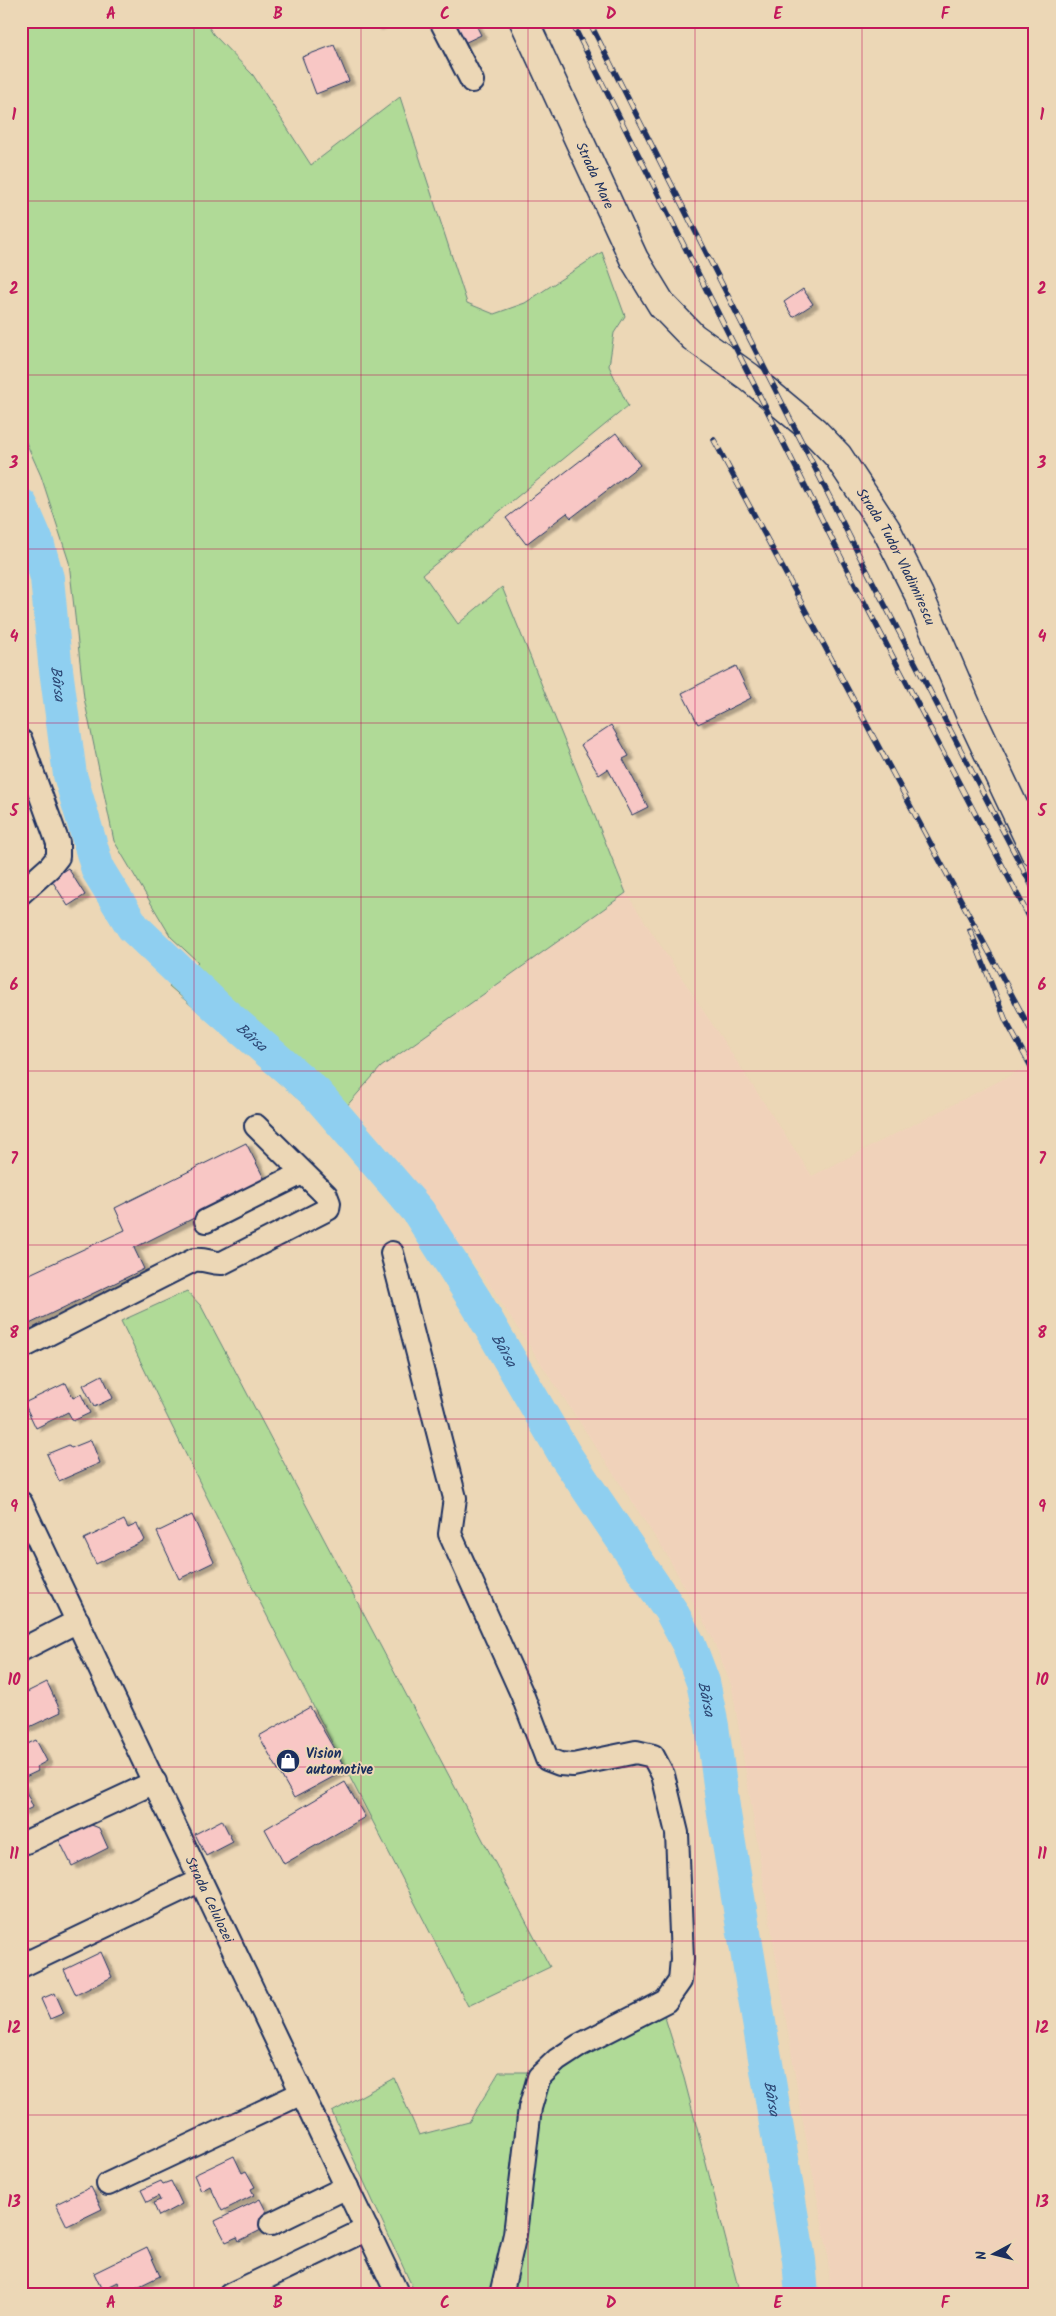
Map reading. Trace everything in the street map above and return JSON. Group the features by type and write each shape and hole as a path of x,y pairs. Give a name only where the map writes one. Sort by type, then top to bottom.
{"main road":[{"name":"Strada Mare","path":"524,21 634,259 650,287 677,323"},
{"name":"Strada Tudor Vladimirescu","path":"677,323 769,393 814,431 838,456 861,488 886,529 1027,814 1035,852"}],"street":[{"path":"440,21 472,81"},
{"path":"21,741 58,843 58,857 50,867 21,893"},
{"path":"21,1348 194,1260 201,1259 214,1264 222,1263 324,1213 328,1209 329,1203 326,1195 256,1126"},
{"path":"206,1221 302,1173"},
{"path":"392,1253 455,1498 450,1534 522,1694 547,1759 560,1764 573,1765 636,1752 653,1756 664,1775 677,1833 682,1959 680,1981 666,2001 580,2045 557,2060 539,2078 530,2108 515,2234 501,2295"},
{"name":"Strada Celulozei","path":"21,1502 367,2229 396,2294"},
{"path":"21,1650 78,1621"},
{"path":"26,1842 155,1782"},
{"path":"21,1966 201,1880"},
{"path":"108,2184 302,2092"},
{"path":"271,2224 347,2187"},
{"path":"230,2295 367,2229"}],"shaded area":[{"path":"626,893 812,1176 1035,1063 1035,2295 831,2295 827,2249 800,2106 732,1687 711,1635 667,1555 492,1289 417,1184 350,1105 381,1067"}],"green space":[{"path":"21,21 205,21 213,34 253,75 311,165 400,97 467,303 494,314 525,303 602,252 625,316 614,333 609,366 628,406 423,574 458,624 502,587 626,893 381,1067 329,1126 169,986 198,962 171,937 114,841 84,698 69,562 41,476 21,431"},
{"path":"187,1291 201,1306 550,1967 468,2006 248,1579 121,1321"},
{"path":"663,2011 684,2078 740,2295 416,2295 332,2112 394,2078 419,2135 469,2122 499,2072 552,2072"}],"building":[{"path":"373,21 388,21 376,27"},
{"path":"451,21 474,21 481,35 462,44"},
{"path":"334,45 349,81 316,94 302,57"},
{"path":"803,289 813,304 793,317 784,302"},
{"path":"616,433 640,465 571,518 567,513 526,544 506,518"},
{"path":"736,666 751,698 698,724 682,693"},
{"path":"611,725 629,756 623,759 648,807 632,815 608,769 599,775 581,745"},
{"path":"68,868 85,895 68,906 51,879"},
{"path":"246,1143 266,1182 134,1248 144,1269 21,1328 21,1278 125,1230 115,1208"},
{"path":"102,1375 113,1398 94,1407 83,1385"},
{"path":"66,1383 73,1398 81,1394 90,1413 73,1421 68,1412 36,1428 24,1403"},
{"path":"91,1440 100,1463 59,1481 47,1454 69,1445 71,1448"},
{"path":"192,1515 214,1562 179,1579 157,1532"},
{"path":"124,1520 128,1528 137,1524 145,1540 96,1564 84,1539"},
{"path":"47,1682 61,1712 21,1731 21,1695"},
{"path":"310,1707 346,1770 294,1798 259,1736"},
{"path":"36,1740 47,1761 36,1767 38,1771 21,1779 21,1747"},
{"path":"345,1782 365,1817 284,1864 265,1829"},
{"path":"21,1784 33,1807 21,1813"},
{"path":"222,1820 233,1842 206,1856 195,1834"},
{"path":"89,1824 99,1828 108,1848 72,1866 59,1840 70,1834 68,1830"},
{"path":"101,1952 112,1977 76,1995 64,1970"},
{"path":"55,1993 64,2013 50,2019 41,1999"},
{"path":"234,2156 242,2173 246,2171 255,2187 251,2189 254,2195 222,2211 210,2186 201,2191 194,2175"},
{"path":"161,2181 163,2184 171,2181 182,2204 159,2216 153,2203 160,2200 158,2196 147,2202 141,2190"},
{"path":"91,2187 102,2209 67,2226 56,2204"},
{"path":"260,2199 270,2219 267,2227 239,2241 237,2237 226,2242 215,2221"},
{"path":"147,2247 160,2276 123,2294 118,2282 102,2290 94,2273"}],"waterway":[{"name":"Bârsa","path":"21,505 37,542 47,578 55,662 70,775 98,870 133,927 218,1008 316,1093 418,1211 476,1302 565,1455 671,1611 689,1645 703,1682 712,1726 724,1814 799,2260 802,2295"}],"railway":[{"path":"571,21 848,571 1035,928"},
{"path":"589,21 863,563 1035,892"},
{"path":"714,440 1035,1038"},
{"path":"970,930 1006,1021 1035,1074"}],"place":[{"name":"Vision automotive","path":"288,1761"}]}
